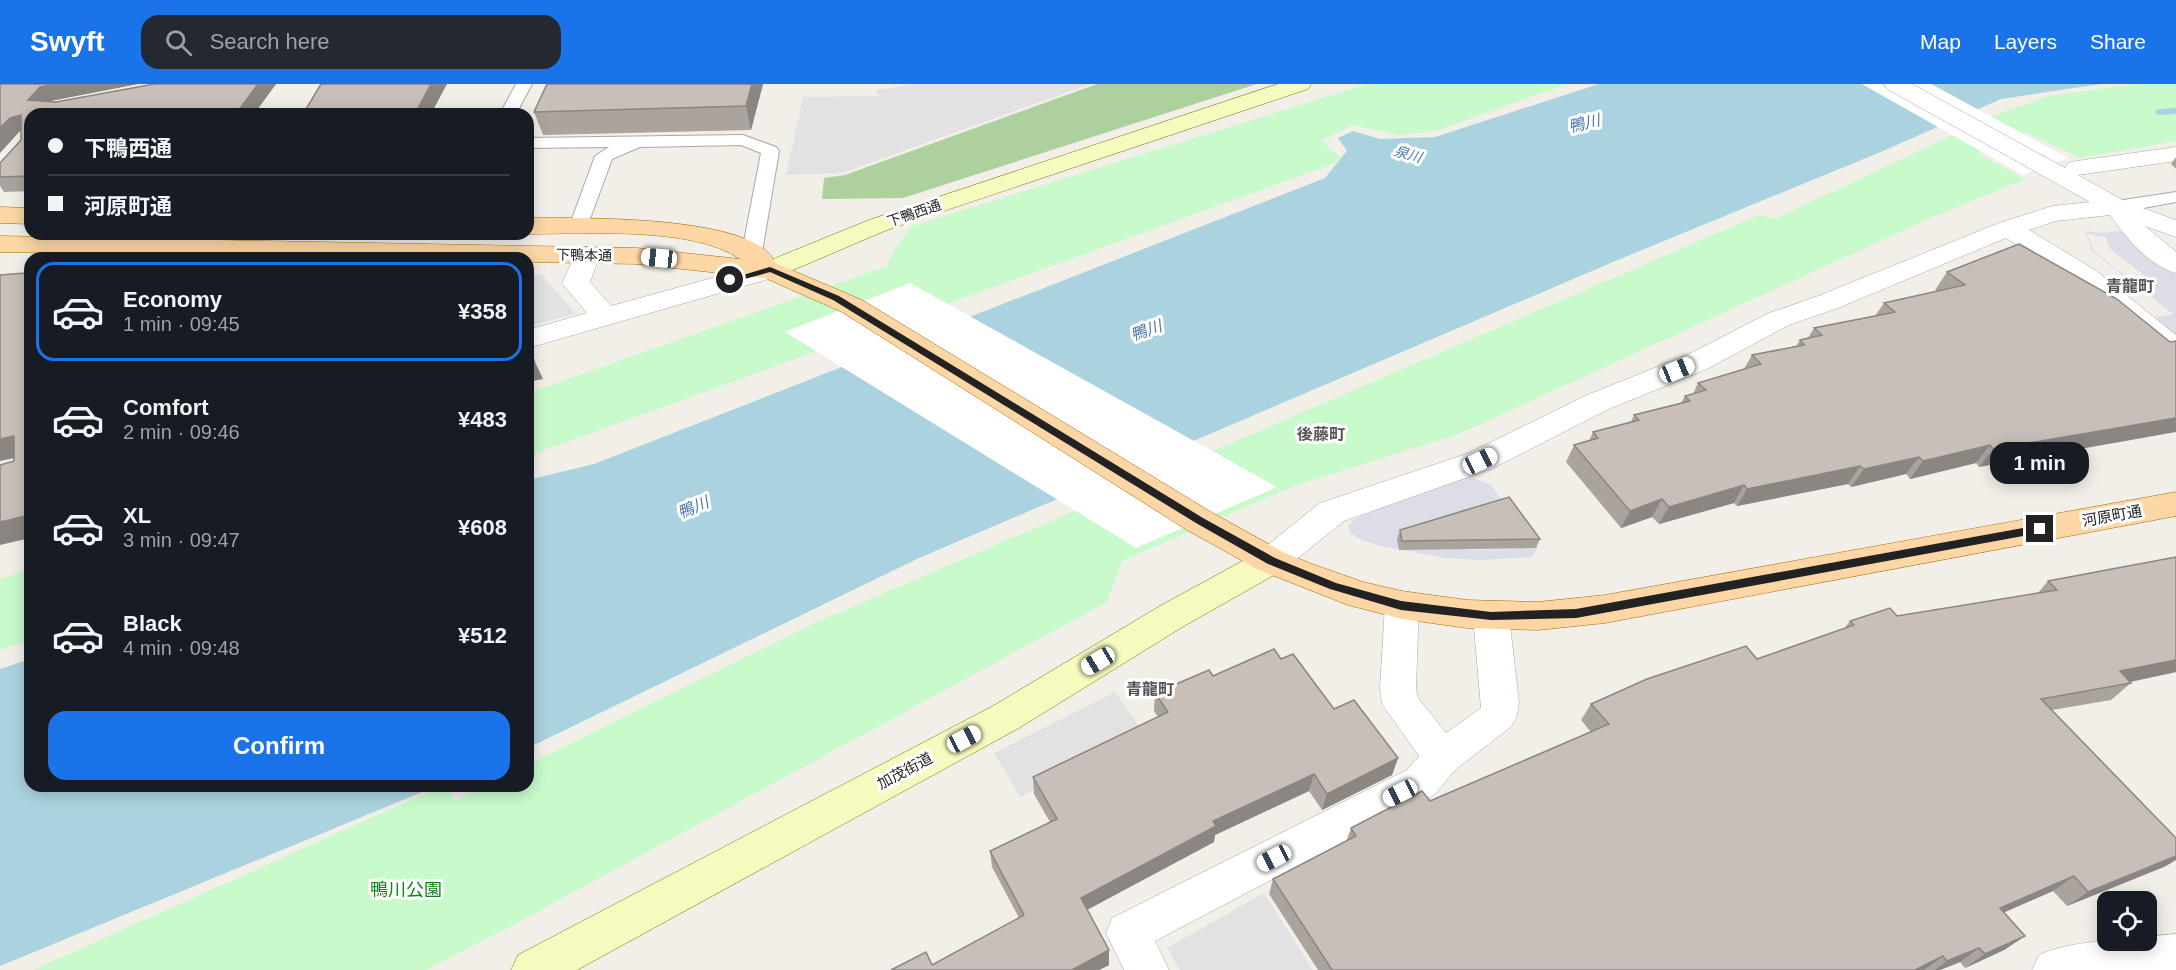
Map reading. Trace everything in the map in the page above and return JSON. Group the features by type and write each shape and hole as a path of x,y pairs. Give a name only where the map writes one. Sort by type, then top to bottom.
{"main road":[{"path":"0,216 24,216"},
{"name":"下鴨本通","path":"534,226 654,228 709,237 761,261"},
{"name":"下鴨本通","path":"0,244 427,252"},
{"name":"下鴨本通","path":"534,254 761,261"},
{"name":"河原町通","path":"761,261 852,306 1199,521 1271,561 1333,586 1401,605 1491,616 1538,616 1605,609 2176,504"}],"street":[{"name":"下鴨西通","path":"534,337 606,318 690,291 761,261 878,225 1300,84"},
{"path":"1895,84 2117,207 2176,229"},
{"path":"2077,168 2113,165 2176,154"},
{"path":"1271,561 1332,512 1480,461 1598,402 1697,362 1779,319 1828,302 2008,228 2053,214 2117,207"},
{"path":"2117,207 2139,236 2176,265"},
{"path":"2008,228 2085,276 2176,350"},
{"path":"587,255 576,283 606,318"},
{"name":"加茂街道","path":"533,970 1006,717 1172,616 1271,561"},
{"path":"1401,605 1398,688 1401,704 1442,757"},
{"path":"1147,970 1127,933 1421,782 1442,757 1498,716 1500,703 1491,616"},
{"path":"2054,970 2176,956"}],"lane":[{"path":"511,108 524,84"},
{"path":"534,143 743,140 770,152 761,261"},
{"path":"578,227 604,156 638,142"},
{"path":"2117,207 2176,197"}],"green space":[{"path":"1097,84 1257,84 903,198 822,199 824,178 845,175"},
{"path":"1367,84 1567,84 1436,131 1399,135 1353,125 1321,141 1344,160 534,454 534,391 887,266 896,247 912,226"},
{"name":"鴨川公園","path":"2134,84 2176,84 2176,141 2080,158 2028,133 1978,154 2025,179 1933,217 1459,434 1294,486 1122,561 1107,602 517,923 426,970 33,970 429,792 451,792 454,801 472,792 534,792 534,761 815,623 1759,215 1775,219 1995,115 2049,96"},
{"path":"24,571 24,642 0,650 0,579"}],"shaded area":[{"path":"915,84 1090,84 842,173 786,175 803,97 878,96 876,90"},
{"path":"2085,231 2100,233 2122,231 2176,272 2176,343 2151,318 2173,314 2092,251","holes":["2087,234 2106,237 2110,249 2149,279 2133,282 2094,251"]},
{"path":"534,275 542,275 576,314 534,324"},
{"path":"1467,476 1490,484 1506,505 1452,526 1468,550 1513,549 1535,544 1538,547 1532,557 1483,560 1444,558 1381,546 1359,539 1351,533 1348,526 1355,519 1452,478"},
{"path":"1115,692 1144,733 1020,797 994,753"},
{"path":"1264,893 1313,970 1180,970 1167,948"}],"water":[{"path":"1599,84 2101,84 2001,99 1883,151 1613,262 919,558 534,745 534,479 594,464 1325,178 1347,151 1338,138 1353,131 1380,139 1435,137"},
{"path":"24,661 24,792 422,792 0,966 0,669"}],"pier":[{"path":"1862,84 1931,84 2068,158 2023,175"},
{"path":"910,283 1277,487 1136,548 785,332"}],"building":[{"path":"0,84 56,84 40,87 28,100 56,102 154,84 258,84 240,108 24,108 24,176 0,177 0,163 21,140 21,115 10,118 0,128"},
{"path":"321,84 431,84 418,108 307,108"},
{"path":"547,84 752,84 746,106 534,112"},
{"path":"2019,244 2117,299 2170,342 2176,341 2176,418 1993,449 1990,445 1923,461 1919,457 1864,469 1860,466 1747,489 1744,485 1669,507 1662,499 1630,511 1574,445 1598,438 1593,432 1639,420 1634,415 1690,401 1685,396 1706,390 1698,383 1761,364 1752,355 1804,345 1800,340 1822,335 1814,328 1895,312 1884,303 1965,285 1947,272"},
{"path":"24,273 24,516 0,522 0,465 14,461 14,436 0,439 0,275"},
{"path":"1509,497 1540,539 1402,541 1400,530"},
{"path":"2176,557 2176,660 2120,671 2131,683 2041,699 2176,838 2176,856 2088,892 2074,876 2000,908 2025,936 1985,954 1979,948 1947,961 1943,956 1915,970 1332,970 1273,879 1356,836 1351,828 1422,791 1430,801 1609,724 1591,704 1647,679 1746,646 1757,659 1854,625 1850,621 1890,608 1897,616 2057,590 2048,581"},
{"path":"1274,649 1281,659 1293,654 1334,709 1354,700 1398,758 1327,794 1314,774 1213,821 1216,826 1081,898 1109,950 1072,970 891,970 926,952 932,965 1024,915 990,851 1057,819 1033,777 1168,712 1155,693 1209,670 1213,676"}],"waterway":[{"path":"2159,112 2176,111"}],"district":[{"name":"青龍町","path":"2130,286"},
{"name":"後藤町","path":"1321,434"},
{"name":"青龍町","path":"1150,689"}],"route":[{"path":"730,280 770,270 836,298 1199,521 1271,561 1333,586 1401,605 1491,616 1576,613 2040,529"}],"water label":[{"name":"鴨川","path":"1584,123"},
{"name":"泉川","path":"1408,154"},
{"name":"鴨川","path":"1146,330"},
{"name":"鴨川","path":"693,507"}]}
